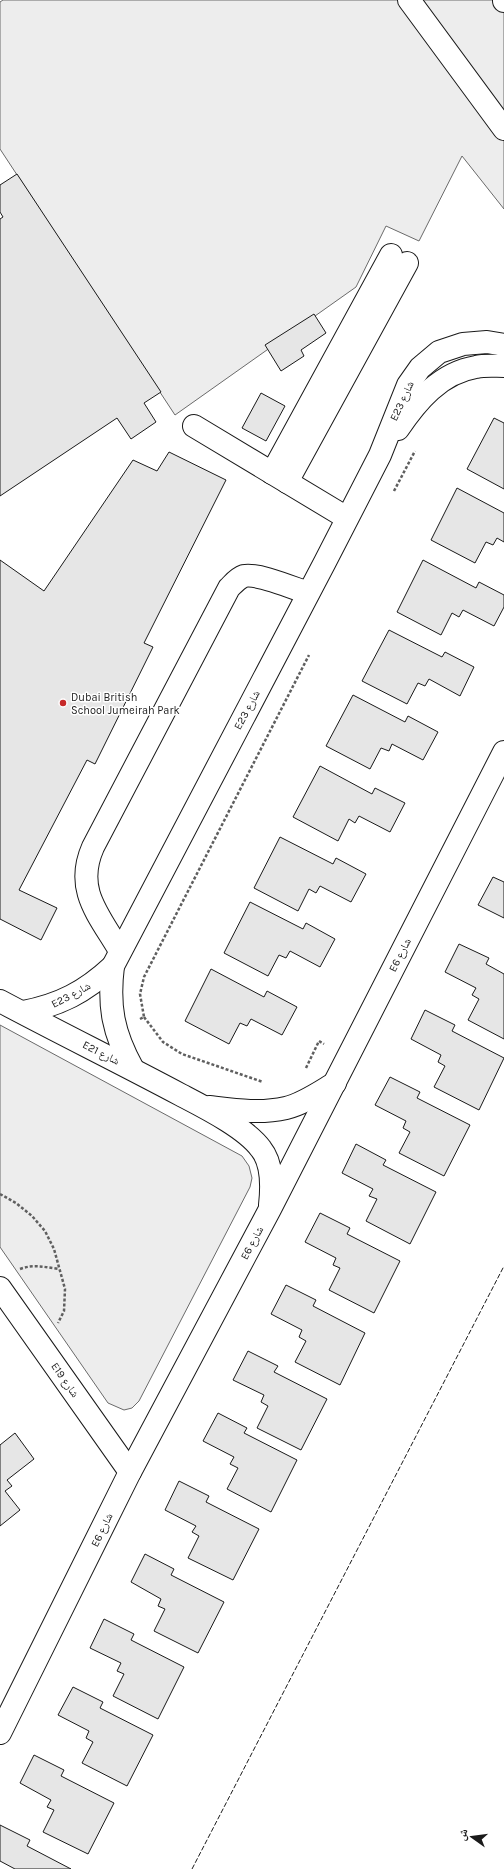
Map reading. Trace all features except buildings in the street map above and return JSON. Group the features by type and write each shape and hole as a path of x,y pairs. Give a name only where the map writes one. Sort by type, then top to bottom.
{"street":[{"path":"409,0 504,129"},
{"path":"279,477 399,259"},
{"name":"E23 شارع","path":"380,455 401,398 420,368 439,352 462,344 487,342 504,345"},
{"name":"E23 شارع","path":"23,1012 44,1008 83,991 117,958 380,455 416,402 451,375 476,367 504,366"},
{"path":"194,426 347,518"},
{"path":"117,958 87,891 85,875 87,861 101,833 230,588 236,580 244,576 258,576 308,593"},
{"name":"E6 شارع","path":"0,1733 130,1472 270,1209 504,752"},
{"name":"E23 شارع","path":"117,958 111,1000 115,1028 122,1049 133,1069"},
{"name":"E21 شارع","path":"0,1001 202,1106 245,1133 262,1149 270,1170 270,1209"},
{"name":"E21 شارع","path":"202,1106 260,1112 287,1108 313,1096 335,1083"},
{"name":"E19 شارع","path":"0,1288 130,1472"}],"path":[{"path":"391,497 417,448"},
{"path":"264,1083 182,1054 163,1042 144,1017 140,994 144,977 311,652"},
{"path":"115,1028 144,1017"},
{"path":"303,1073 319,1041 349,1056"},
{"path":"0,1194 16,1203 32,1216 45,1231 54,1249 65,1289 64,1311 55,1330 40,1346"},
{"path":"15,1271 26,1267 42,1266 59,1269"}],"shaded area":[{"path":"3,0 504,0 504,209 462,156 419,241 386,226 356,287 175,415 0,149 0,2"},
{"path":"0,1025 242,1156 249,1166 252,1178 250,1187 139,1401 132,1408 124,1410 108,1403 0,1247"}],"fence":[{"path":"192,1869 504,1266"}],"place":[{"name":"Dubai British School Jumeirah Park","path":"63,703"}]}
